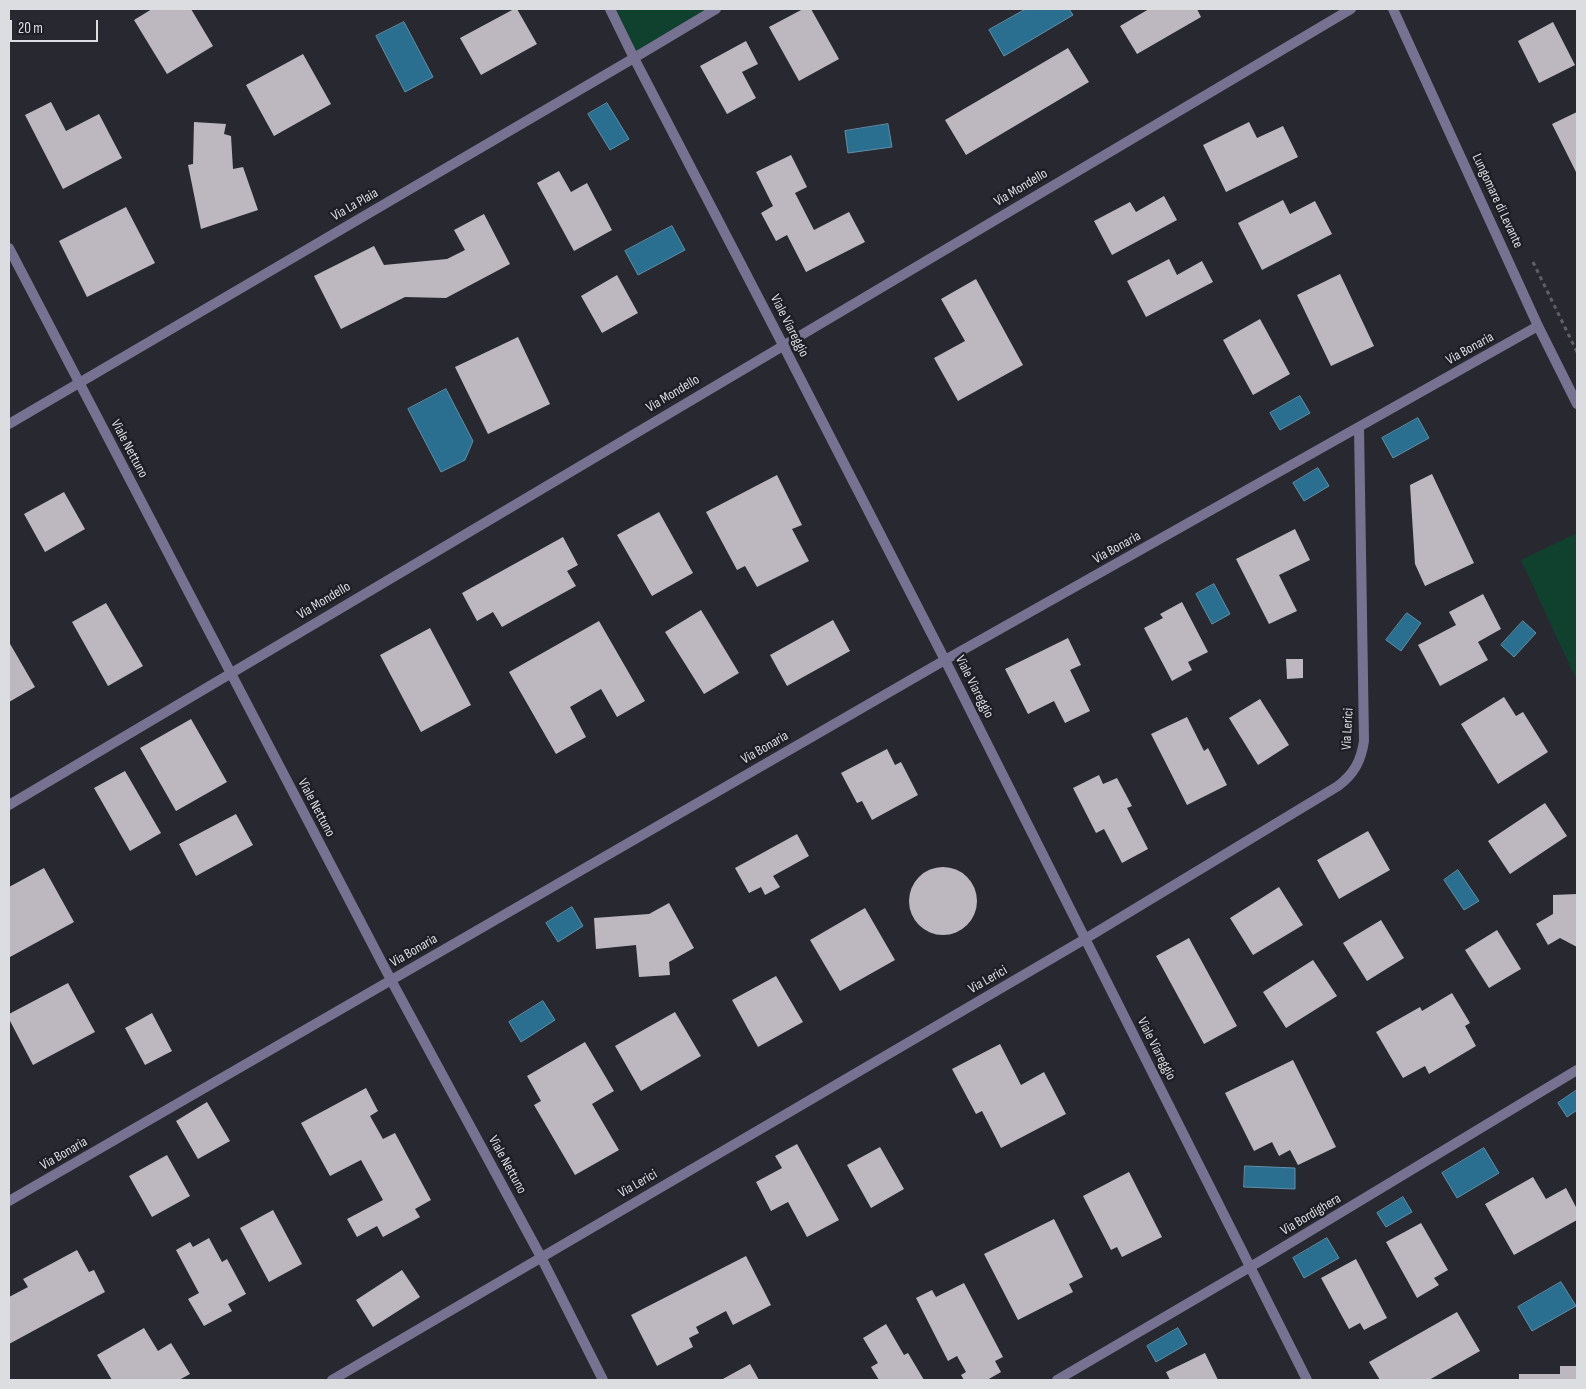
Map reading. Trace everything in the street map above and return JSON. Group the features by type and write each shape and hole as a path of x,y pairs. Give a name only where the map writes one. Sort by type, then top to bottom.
{"street":[{"name":"Viale Viareggio","path":"610,9 945,660 1307,1380"},
{"name":"Via La Plaia","path":"9,424 716,9"},
{"name":"Via Mondello","path":"9,805 1352,9"},
{"name":"Lungomare di Levante","path":"1393,9 1538,326 1577,404"},
{"name":"Viale Nettuno","path":"9,248 391,980 541,1257 603,1380"},
{"name":"Via Bonaria","path":"9,1201 945,660 1538,326"},
{"name":"Via Lerici","path":"332,1380 1085,939 1338,786 1353,773 1363,748 1364,735 1359,427"},
{"name":"Via Bordighera","path":"1057,1380 1250,1267 1577,1070"}],"green space":[{"path":"610,9 716,9 634,58"},
{"path":"1577,533 1577,681 1521,560"}],"water":[{"path":"1026,9 1069,9 1073,15 1004,56 989,30"},
{"path":"404,22 433,77 405,92 376,36"},
{"path":"607,103 629,139 610,150 588,114"},
{"path":"888,124 892,147 848,153 845,131"},
{"path":"672,226 685,250 638,275 625,251"},
{"path":"446,389 473,441 465,460 441,472 408,409"},
{"path":"1300,396 1310,413 1280,430 1270,413"},
{"path":"1418,418 1429,438 1393,458 1382,438"},
{"path":"1318,468 1329,486 1304,501 1293,483"},
{"path":"1214,584 1230,614 1212,624 1196,594"},
{"path":"1407,613 1421,623 1401,651 1386,640"},
{"path":"1523,621 1536,633 1514,657 1501,645"},
{"path":"1458,870 1479,901 1464,910 1444,880"},
{"path":"572,907 583,926 558,942 546,923"},
{"path":"543,1001 555,1020 521,1042 509,1022"},
{"path":"1577,1090 1577,1110 1567,1117 1558,1103"},
{"path":"1484,1148 1499,1173 1457,1198 1442,1173"},
{"path":"1245,1166 1295,1168 1295,1189 1244,1187"},
{"path":"1403,1197 1412,1212 1386,1227 1377,1213"},
{"path":"1327,1238 1339,1258 1304,1278 1293,1258"},
{"path":"1561,1282 1576,1306 1532,1331 1518,1307"},
{"path":"1178,1328 1187,1344 1156,1362 1147,1346"}],"building":[{"path":"152,9 191,9 213,46 167,74 134,20"},
{"path":"517,9 537,44 481,75 460,38"},
{"path":"803,9 811,9 839,59 799,81 769,27"},
{"path":"1149,9 1197,9 1201,17 1137,54 1120,26"},
{"path":"1553,22 1575,65 1539,83 1518,41"},
{"path":"746,41 758,64 742,72 756,98 727,114 700,66"},
{"path":"1068,48 1089,82 966,155 945,120"},
{"path":"303,54 331,104 274,136 246,85"},
{"path":"51,102 66,131 99,114 122,158 63,189 25,115"},
{"path":"1577,112 1577,174 1552,124"},
{"path":"194,122 226,124 224,134 231,136 233,169 243,167 258,210 201,229 188,165 193,164"},
{"path":"1249,122 1257,138 1283,126 1298,157 1226,192 1203,145"},
{"path":"791,155 807,187 795,193 814,230 849,212 865,242 806,272 787,235 776,241 761,213 773,206 756,172"},
{"path":"559,171 571,192 587,183 612,230 574,251 537,183"},
{"path":"1164,196 1177,220 1112,255 1094,221 1130,202 1136,212"},
{"path":"1283,200 1290,214 1315,201 1332,234 1262,270 1238,223"},
{"path":"126,207 155,263 87,297 59,241"},
{"path":"484,214 510,264 446,298 405,297 341,329 314,276 374,246 384,265 447,259 465,250 454,230"},
{"path":"1169,259 1177,275 1202,261 1213,282 1146,317 1127,281"},
{"path":"1340,274 1374,346 1331,366 1297,295"},
{"path":"617,275 638,313 602,333 581,296"},
{"path":"976,279 1023,365 958,401 934,358 965,341 941,299"},
{"path":"1260,319 1290,374 1253,395 1223,340"},
{"path":"518,337 550,404 488,434 455,367"},
{"path":"1432,474 1474,563 1425,586 1415,564 1410,485"},
{"path":"777,475 802,525 792,529 809,561 757,587 745,566 737,570 706,512"},
{"path":"64,492 85,529 45,552 24,514"},
{"path":"659,512 693,573 652,596 617,535"},
{"path":"1295,529 1310,560 1279,575 1297,611 1269,624 1236,559"},
{"path":"563,537 578,565 567,571 576,586 502,627 493,612 477,621 462,593"},
{"path":"1483,594 1501,629 1478,642 1488,660 1440,686 1418,645 1456,625 1449,612"},
{"path":"1182,602 1208,652 1188,662 1192,670 1172,681 1144,628 1163,618 1160,614"},
{"path":"106,603 143,666 108,686 72,622"},
{"path":"701,610 739,673 704,694 665,632"},
{"path":"833,620 850,651 787,686 770,655"},
{"path":"599,621 645,701 617,717 601,689 570,707 586,737 556,754 509,672"},
{"path":"430,628 471,705 421,732 380,655"},
{"path":"1068,638 1081,665 1070,670 1090,711 1065,723 1054,701 1028,714 1005,669"},
{"path":"9,642 35,687 9,702"},
{"path":"1286,659 1303,659 1303,678 1287,679"},
{"path":"1504,697 1516,716 1523,712 1548,752 1498,784 1461,724"},
{"path":"1260,699 1289,745 1258,765 1229,718"},
{"path":"1187,717 1204,751 1208,748 1227,785 1187,805 1151,734"},
{"path":"191,719 227,782 176,811 140,748"},
{"path":"887,749 895,765 901,762 918,795 872,820 862,801 857,803 841,773"},
{"path":"125,771 161,833 130,851 94,788"},
{"path":"1099,775 1103,784 1117,778 1132,806 1127,808 1148,849 1122,863 1104,829 1096,833 1073,788"},
{"path":"1545,803 1567,836 1510,874 1488,841"},
{"path":"236,814 253,845 196,876 179,844"},
{"path":"1368,831 1390,870 1339,899 1317,860"},
{"path":"797,834 809,856 773,876 780,887 765,895 761,887 749,893 735,868"},
{"path":"943,867 956,870 967,877 974,888 977,901 974,914 967,925 956,932 943,935 930,932 919,925 912,914 909,901 912,888 919,877 930,870"},
{"path":"44,868 74,922 10,957 9,887"},
{"path":"1279,887 1303,925 1253,955 1230,918"},
{"path":"1577,894 1577,947 1560,938 1548,945 1536,924 1553,914 1553,895"},
{"path":"669,903 694,948 669,962 670,975 639,977 636,945 596,949 594,918 649,914"},
{"path":"865,908 895,960 840,991 810,940"},
{"path":"1381,920 1404,958 1367,981 1343,943"},
{"path":"1497,930 1521,969 1489,988 1465,950"},
{"path":"1189,938 1237,1026 1204,1044 1156,956"},
{"path":"1313,960 1337,996 1286,1028 1263,992"},
{"path":"776,976 803,1022 758,1047 732,1000"},
{"path":"68,983 95,1032 33,1065 9,1019 9,1014"},
{"path":"1452,993 1470,1023 1465,1026 1476,1046 1429,1074 1425,1066 1403,1078 1376,1032 1420,1007 1422,1011"},
{"path":"675,1012 701,1056 641,1091 615,1046"},
{"path":"152,1013 172,1051 145,1065 125,1028"},
{"path":"585,1042 614,1091 592,1104 619,1150 575,1175 534,1105 541,1101 527,1076"},
{"path":"1000,1044 1021,1085 1044,1072 1066,1114 1001,1148 982,1111 976,1114 952,1069"},
{"path":"1293,1060 1336,1147 1298,1165 1290,1150 1279,1156 1272,1142 1254,1151 1225,1093"},
{"path":"366,1088 378,1111 370,1116 383,1139 395,1133 431,1200 415,1209 420,1217 383,1237 377,1226 357,1237 347,1219 383,1200 361,1160 330,1176 301,1123"},
{"path":"207,1102 230,1141 198,1159 176,1121"},
{"path":"797,1144 839,1220 807,1237 788,1202 771,1211 756,1182 782,1168 775,1156"},
{"path":"880,1147 904,1189 871,1208 847,1165"},
{"path":"167,1155 190,1196 152,1217 129,1176"},
{"path":"1129,1172 1162,1237 1122,1257 1117,1247 1111,1250 1083,1196"},
{"path":"1533,1177 1546,1199 1566,1188 1577,1209 1577,1220 1514,1255 1485,1204"},
{"path":"273,1210 302,1264 269,1282 240,1228"},
{"path":"1054,1219 1083,1277 1069,1284 1073,1292 1018,1320 984,1254"},
{"path":"1421,1223 1448,1270 1434,1278 1439,1285 1417,1298 1386,1242"},
{"path":"209,1238 222,1262 227,1259 246,1294 228,1304 232,1311 204,1326 188,1299 199,1293 176,1250 190,1242 193,1247"},
{"path":"77,1250 89,1272 94,1270 105,1292 9,1344 9,1297 28,1287 23,1279"},
{"path":"746,1256 771,1305 733,1325 726,1311 696,1327 699,1333 689,1338 693,1347 657,1366 631,1315"},
{"path":"1356,1259 1387,1318 1364,1330 1360,1323 1349,1329 1321,1278"},
{"path":"402,1270 420,1297 373,1327 356,1300"},
{"path":"964,1283 1003,1357 995,1361 1001,1372 987,1380 964,1380 961,1375 966,1372 957,1356 948,1361 916,1298 932,1290 936,1297"},
{"path":"1457,1312 1480,1351 1429,1380 1380,1380 1369,1362"},
{"path":"886,1324 904,1355 908,1353 924,1380 879,1380 871,1367 878,1363 863,1338"},
{"path":"144,1328 158,1351 171,1343 190,1374 179,1380 112,1380 97,1355"},
{"path":"1205,1353 1218,1380 1170,1380 1166,1372"},
{"path":"750,1364 759,1380 721,1380"},
{"path":"1560,1366 1577,1366 1577,1380 1519,1380 1519,1374 1560,1374"}]}
